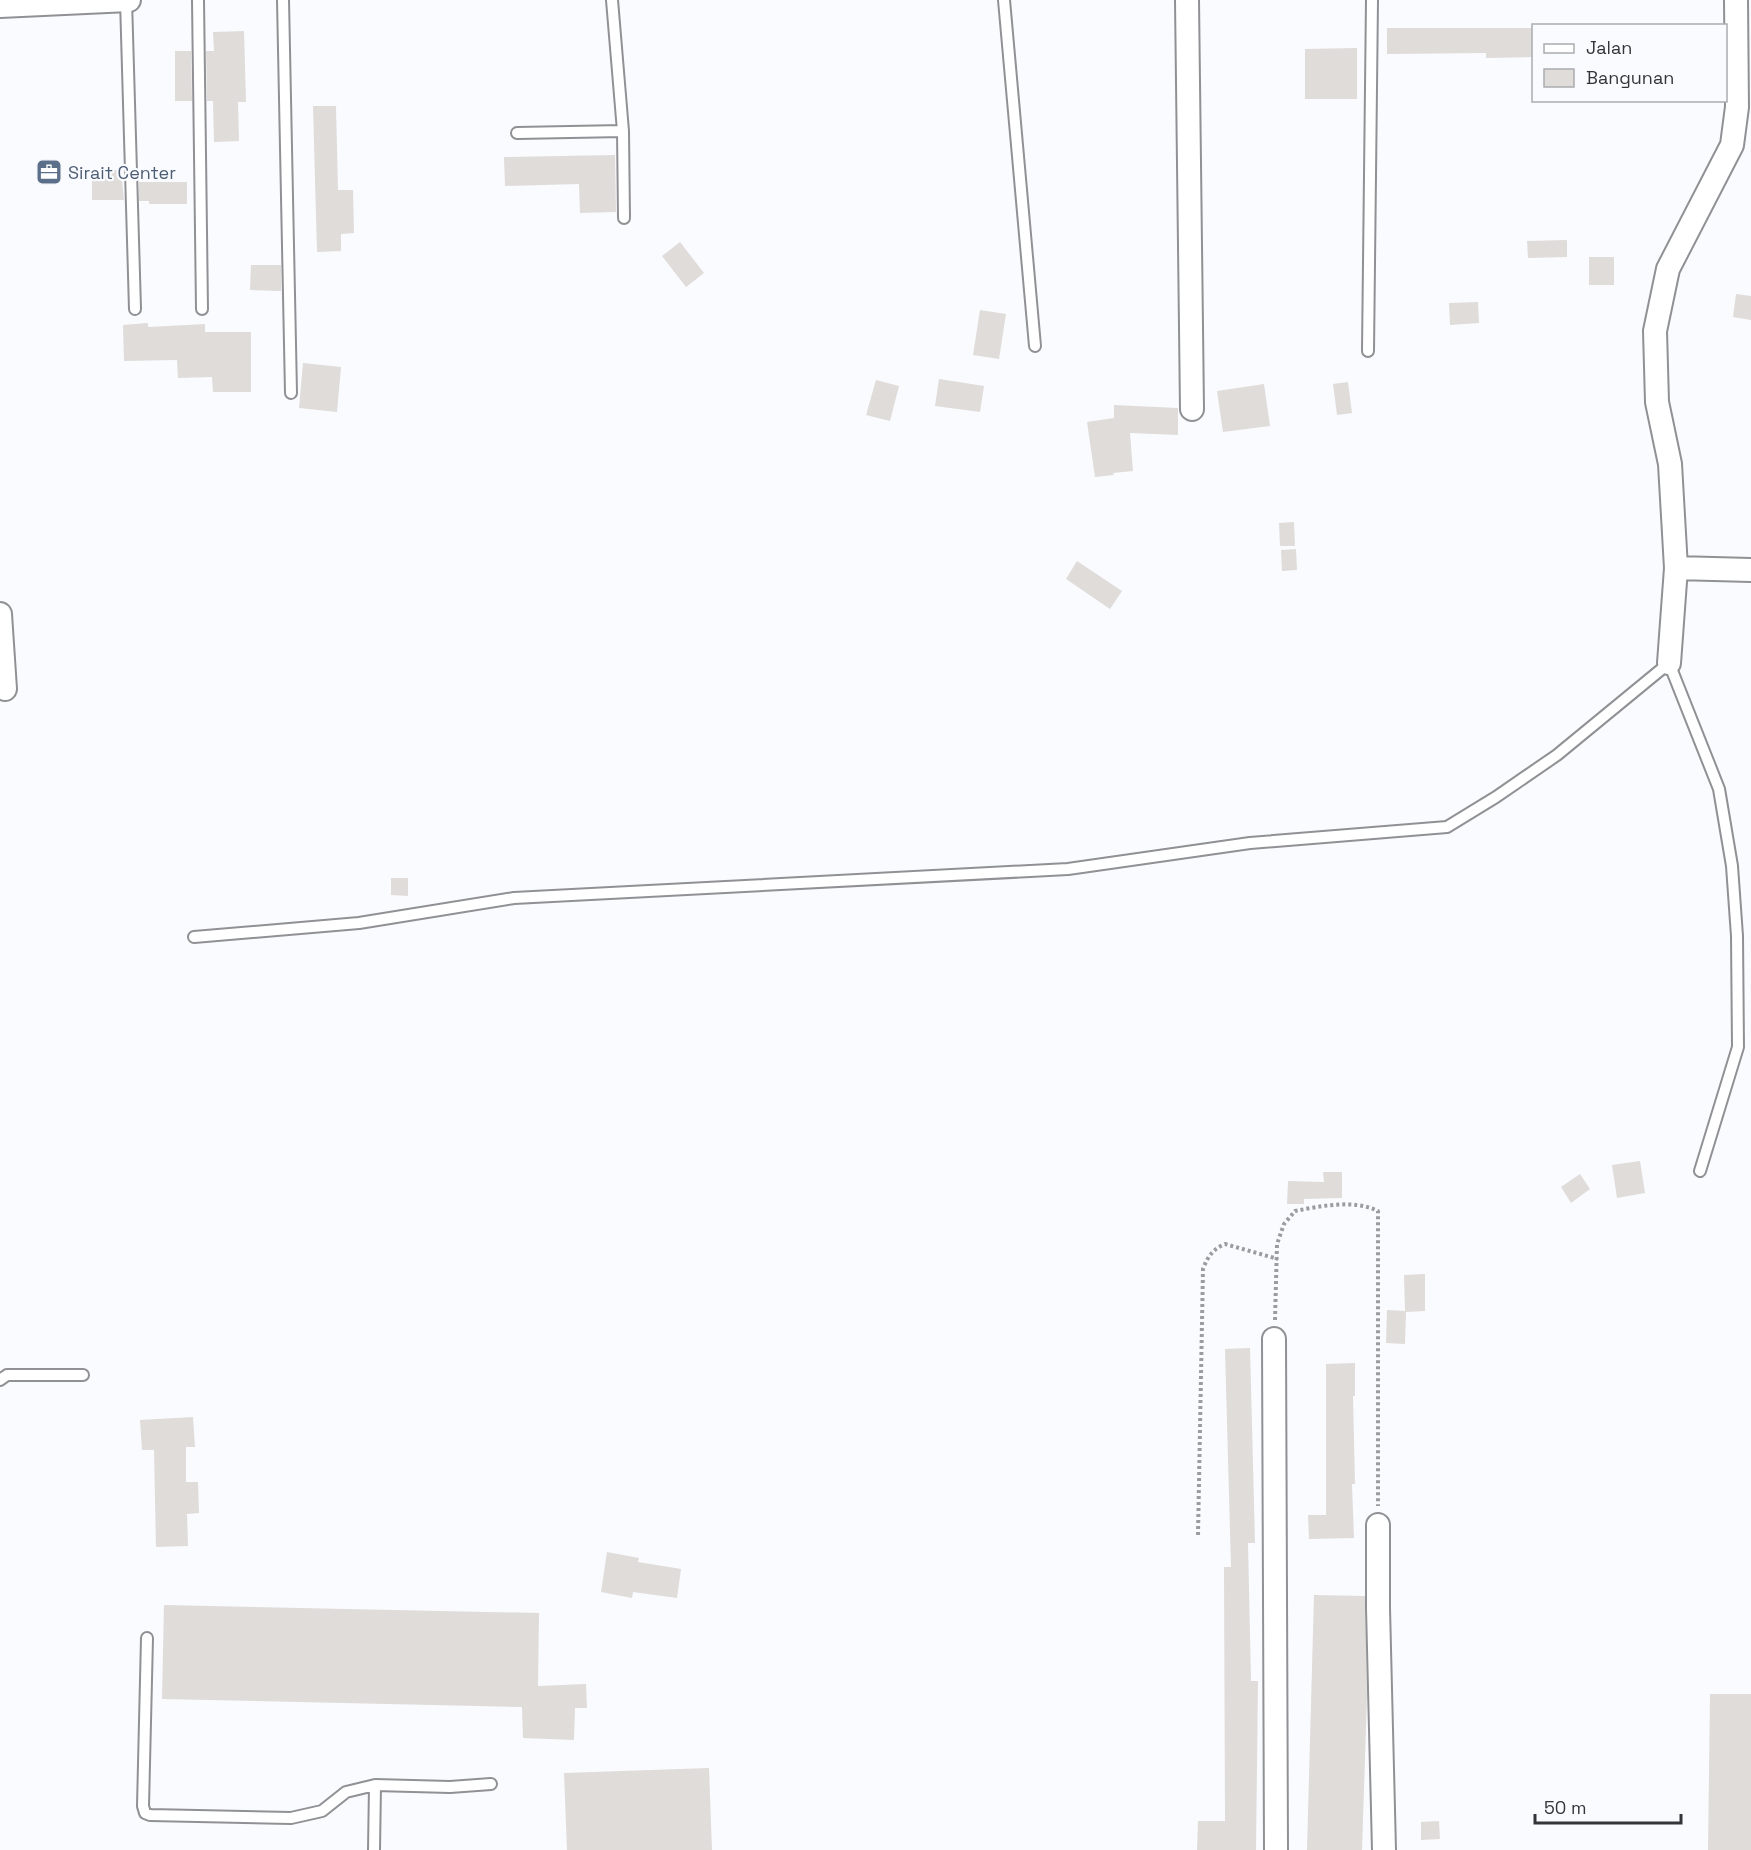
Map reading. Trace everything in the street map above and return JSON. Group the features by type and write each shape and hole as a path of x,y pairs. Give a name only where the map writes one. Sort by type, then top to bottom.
{"street":[{"path":"0,6 128,0"},
{"path":"1187,0 1192,409"},
{"path":"1669,663 1676,568 1670,464 1657,402 1655,331 1668,269 1732,145 1737,107 1736,0"},
{"path":"1676,568 1751,570"},
{"path":"0,614 5,689"},
{"path":"1274,1339 1276,1850"},
{"path":"1378,1525 1384,1850"}],"lane":[{"path":"128,0 135,309"},
{"path":"198,0 202,309"},
{"path":"283,0 291,393"},
{"path":"612,0 623,131 624,218"},
{"path":"1004,0 1035,346"},
{"path":"1368,351 1372,0"},
{"path":"517,133 623,131"},
{"path":"194,937 359,923 514,898 1068,868 1250,843 1447,827 1557,755 1669,663 1719,789 1732,866 1737,936 1738,1047 1700,1171"},
{"path":"0,1380 7,1375 84,1375"},
{"path":"147,1638 143,1806 145,1813 150,1815 291,1818 322,1811 346,1792 375,1785 450,1787 491,1784"},
{"path":"374,1850 375,1785"}],"path":[{"path":"1274,1339 1277,1244 1284,1224 1295,1211 1329,1205 1366,1206 1378,1211 1378,1525"},
{"path":"1197,1535 1203,1269 1208,1257 1216,1248 1225,1244 1278,1259"}],"building":[{"path":"1387,28 1532,28 1532,57 1486,58 1486,53 1387,54"},
{"path":"244,31 246,102 238,102 239,141 214,142 213,101 207,101 206,51 214,51 213,32"},
{"path":"1357,48 1357,99 1305,99 1305,49"},
{"path":"175,51 191,51 192,101 175,101"},
{"path":"313,106 336,106 338,190 353,190 354,233 341,234 341,251 317,252"},
{"path":"615,155 616,212 580,213 579,184 505,186 504,157"},
{"path":"92,170 121,170 124,200 92,200"},
{"path":"139,182 187,182 187,204 149,204 149,201 139,201"},
{"path":"1567,240 1567,257 1528,258 1527,241"},
{"path":"680,242 704,273 686,287 662,256"},
{"path":"1589,257 1614,257 1614,285 1589,285"},
{"path":"251,265 281,265 281,291 250,290"},
{"path":"1736,294 1751,296 1751,320 1733,317"},
{"path":"1478,302 1479,323 1450,325 1449,303"},
{"path":"980,310 1006,314 999,359 973,355"},
{"path":"148,323 148,327 205,324 205,332 251,332 251,392 213,392 212,377 178,378 177,360 124,361 123,325"},
{"path":"303,363 341,367 337,412 299,408"},
{"path":"939,379 984,386 980,412 935,406"},
{"path":"876,380 899,386 890,421 866,415"},
{"path":"1348,382 1352,413 1337,415 1333,384"},
{"path":"1264,384 1270,426 1223,432 1217,391"},
{"path":"1114,405 1178,408 1178,435 1130,433 1133,471 1095,477 1087,422 1114,418"},
{"path":"1294,522 1295,546 1280,546 1279,523"},
{"path":"1296,549 1297,570 1282,571 1281,550"},
{"path":"1077,561 1122,591 1110,609 1066,579"},
{"path":"391,878 408,878 408,896 391,895"},
{"path":"1640,1161 1645,1193 1617,1198 1612,1165"},
{"path":"1323,1172 1342,1172 1342,1198 1304,1199 1304,1204 1287,1204 1288,1181 1324,1182"},
{"path":"1580,1174 1590,1189 1571,1203 1561,1187"},
{"path":"1425,1274 1425,1311 1406,1312 1405,1344 1386,1343 1387,1310 1405,1311 1404,1275"},
{"path":"1250,1348 1255,1543 1248,1543 1251,1681 1258,1681 1256,1850 1197,1850 1198,1821 1225,1821 1224,1567 1231,1567 1225,1349"},
{"path":"1355,1363 1355,1396 1353,1396 1355,1484 1352,1484 1354,1538 1309,1539 1308,1515 1326,1515 1326,1364"},
{"path":"193,1417 195,1447 186,1447 186,1482 198,1482 199,1513 187,1514 188,1546 156,1547 154,1450 142,1450 140,1420"},
{"path":"607,1552 639,1558 638,1562 681,1569 677,1598 633,1592 632,1598 601,1592"},
{"path":"1314,1595 1365,1596 1367,1697 1362,1850 1307,1850"},
{"path":"164,1605 539,1613 538,1686 586,1684 587,1708 575,1708 574,1740 523,1738 522,1707 162,1699"},
{"path":"1710,1694 1751,1694 1751,1850 1708,1850"},
{"path":"709,1768 712,1850 567,1850 564,1773"},
{"path":"1439,1821 1440,1839 1421,1840 1421,1822"}],"place":[{"name":"Sirait Center","path":"49,172"}]}
